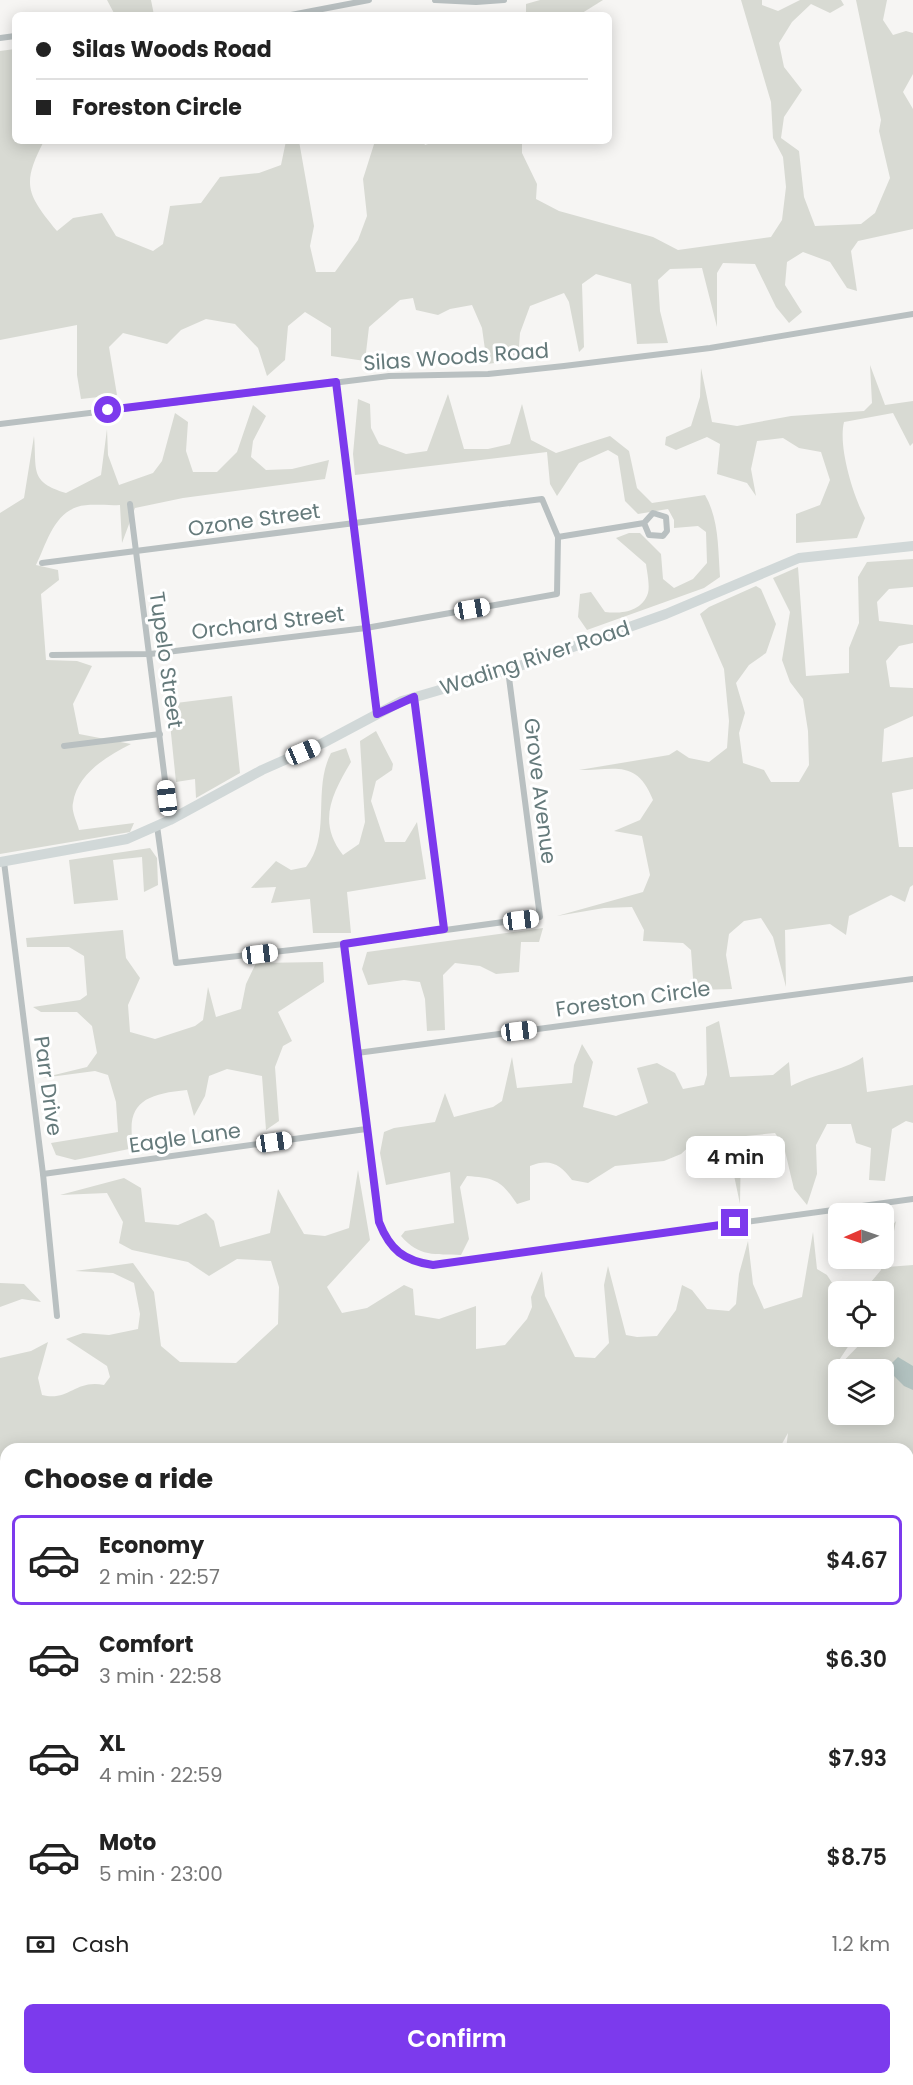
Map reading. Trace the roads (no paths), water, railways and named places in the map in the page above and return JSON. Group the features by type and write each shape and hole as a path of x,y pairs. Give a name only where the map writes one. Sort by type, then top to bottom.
{"main road":[{"name":"Wading River Road","path":"2,862 127,839 170,820 262,770 323,743 414,697 508,670 666,614 799,558 913,546"}],"street":[{"path":"307,12 369,0"},
{"path":"435,0 504,0"},
{"name":"Silas Woods Road","path":"0,424 389,376 488,374 564,366 710,348 913,314"},
{"path":"336,382 377,714"},
{"name":"Ozone Street","path":"42,563 135,553 542,499 558,537"},
{"name":"Tupelo Street","path":"130,504 170,820"},
{"path":"558,537 644,523 653,513 660,513 666,517 667,531 656,537 645,530 644,523"},
{"name":"Orchard Street","path":"52,655 150,654 366,628 557,594 558,537"},
{"name":"Grove Avenue","path":"444,929 540,917 508,670"},
{"path":"157,826 176,963 344,944 444,929 414,697"},
{"path":"64,746 160,734"},
{"name":"Parr Drive","path":"2,862 43,1174 57,1316"},
{"path":"344,944 379,1222 384,1236 403,1257 415,1263 433,1265 913,1200"},
{"name":"Foreston Circle","path":"357,1053 913,979"},
{"name":"Eagle Lane","path":"43,1174 366,1129"}]}
